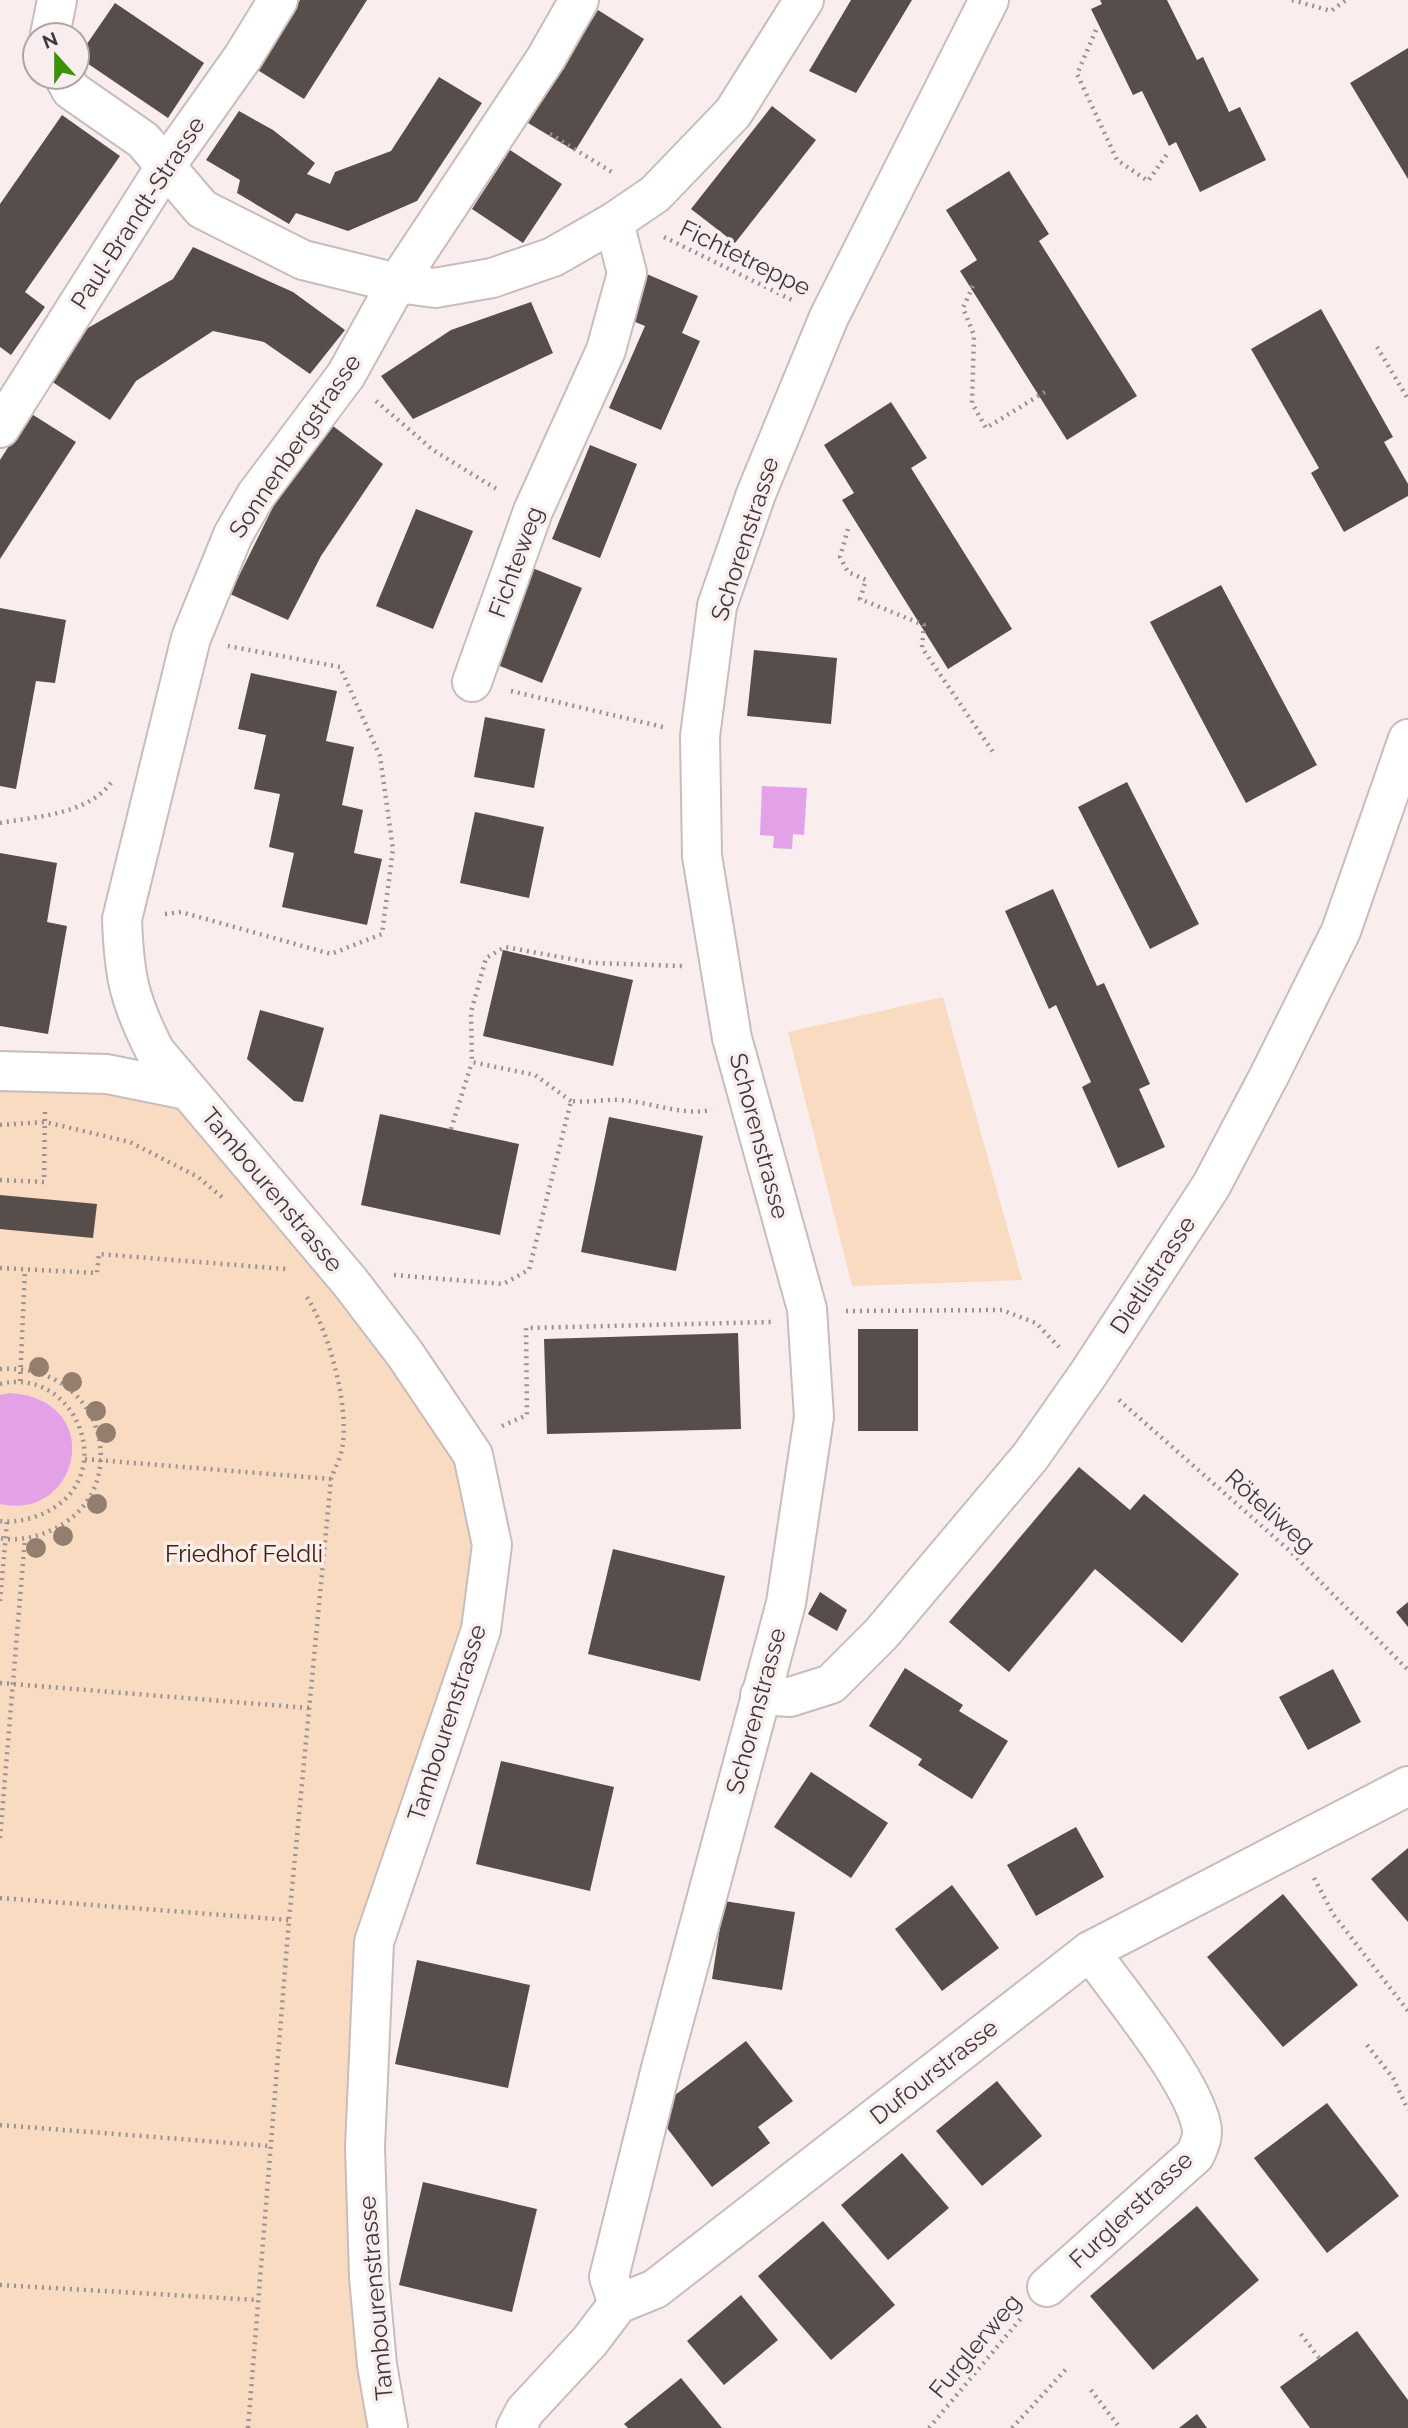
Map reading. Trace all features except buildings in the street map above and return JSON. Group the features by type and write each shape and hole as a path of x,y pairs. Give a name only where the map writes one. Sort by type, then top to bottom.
{"street":[{"path":"53,21 57,0"},
{"name":"Paul-Brandt-Strasse","path":"0,428 165,167 243,57 278,0"},
{"name":"Sonnenbergstrasse","path":"186,1090 155,1051 133,1008 124,964 122,919 191,638 239,525 256,495 346,375 397,283 546,58 579,0"},
{"path":"72,91 143,140 202,209 303,260 397,283 435,288 492,278 553,257 614,222 653,195 733,113 804,0"},
{"name":"Schorenstrasse","path":"618,2304 608,2277 786,1603 814,1417 807,1310 732,1038 702,856 701,736 717,606 756,494 829,317 989,0"},
{"name":"Fichteweg","path":"472,682 533,511 606,350 626,273 614,222"},
{"name":"Dietlistrasse","path":"760,1695 790,1697 831,1684 881,1634 1030,1457 1089,1373 1211,1186 1270,1074 1341,931 1408,739"},
{"name":"Tambourenstrasse","path":"0,1071 107,1074 186,1090 350,1282 405,1354 473,1455 492,1545 481,1630 374,1942 365,2147 369,2277 377,2365 388,2428"},
{"name":"Dufourstrasse","path":"618,2304 655,2289 1090,1951 1408,1786"},
{"name":"Furglerstrasse","path":"1047,2287 1195,2155 1202,2140 1202,2124 1187,2088 1090,1951"},
{"path":"516,2428 525,2411 590,2341 618,2304"}],"path":[{"path":"1292,0 1331,11 1346,0"},
{"path":"1097,30 1077,74 1117,160 1148,181 1168,153"},
{"path":"550,134 653,195"},
{"name":"Fichtetreppe","path":"653,195 675,208 660,236 829,317"},
{"path":"973,286 963,309 974,335 972,403 986,428 1048,390"},
{"path":"1377,347 1408,399"},
{"path":"380,404 433,450 533,511"},
{"path":"848,529 840,557 848,572 866,580 860,599 923,625 922,649 993,752"},
{"path":"122,919 181,912 331,954 382,934 393,849 380,757 340,667 191,638"},
{"path":"472,682 701,736"},
{"path":"0,823 77,807 103,792 117,774"},
{"path":"451,1129 472,1062 471,1012 486,958 496,950 505,947 593,963 690,966"},
{"path":"472,1062 535,1075 571,1101 595,1103 618,1100 697,1113 717,1110"},
{"path":"0,1180 44,1182 44,1072"},
{"path":"350,1282 403,1273 503,1284 529,1270 571,1101"},
{"path":"0,1125 45,1122 130,1142 198,1177 226,1200"},
{"path":"0,1268 97,1273 99,1254 290,1270 288,1266"},
{"path":"20,1381 25,1270"},
{"path":"248,2428 309,1707 331,1479 342,1449 342,1412 328,1346 305,1293"},
{"path":"464,1442 527,1415 526,1328 783,1322 807,1310 1002,1310 1036,1323 1063,1352"},
{"path":"0,1369 21,1368 48,1374 71,1388 89,1409 99,1434 101,1461 94,1487 79,1510 58,1528 25,1538 2,1538"},
{"path":"0,1384 20,1381 40,1385 59,1397 75,1415 83,1437 85,1459 79,1480 66,1501 43,1514 7,1522 0,1521"},
{"name":"Röteliweg","path":"1113,1395 1290,1551 1408,1670"},
{"path":"85,1459 331,1479"},
{"path":"0,1601 2,1538 7,1522"},
{"path":"0,1838 25,1538"},
{"path":"0,1683 309,1707"},
{"path":"1318,1888 1334,1914 1408,2011"},
{"path":"0,1898 289,1920"},
{"path":"1367,2045 1393,2078 1408,2110"},
{"path":"0,2125 270,2146"},
{"path":"0,2285 258,2300"},
{"name":"Furglerweg","path":"929,2428 1047,2287"},
{"path":"1301,2334 1319,2358"},
{"path":"1012,2428 1068,2367"},
{"path":"1091,2390 1120,2428"}],"green space":[{"path":"943,997 1022,1280 852,1286 788,1032"},
{"name":"Friedhof Feldli","path":"0,1071 186,1090 473,1455 492,1545 374,1942 388,2428 0,2428"}],"shaded area":[{"path":"762,786 807,788 804,835 793,834 792,849 773,848 774,836 760,835"},
{"path":"10,1393 41,1401 61,1416 71,1436 71,1458 64,1479 49,1495 27,1505 0,1504 0,1395"}]}
